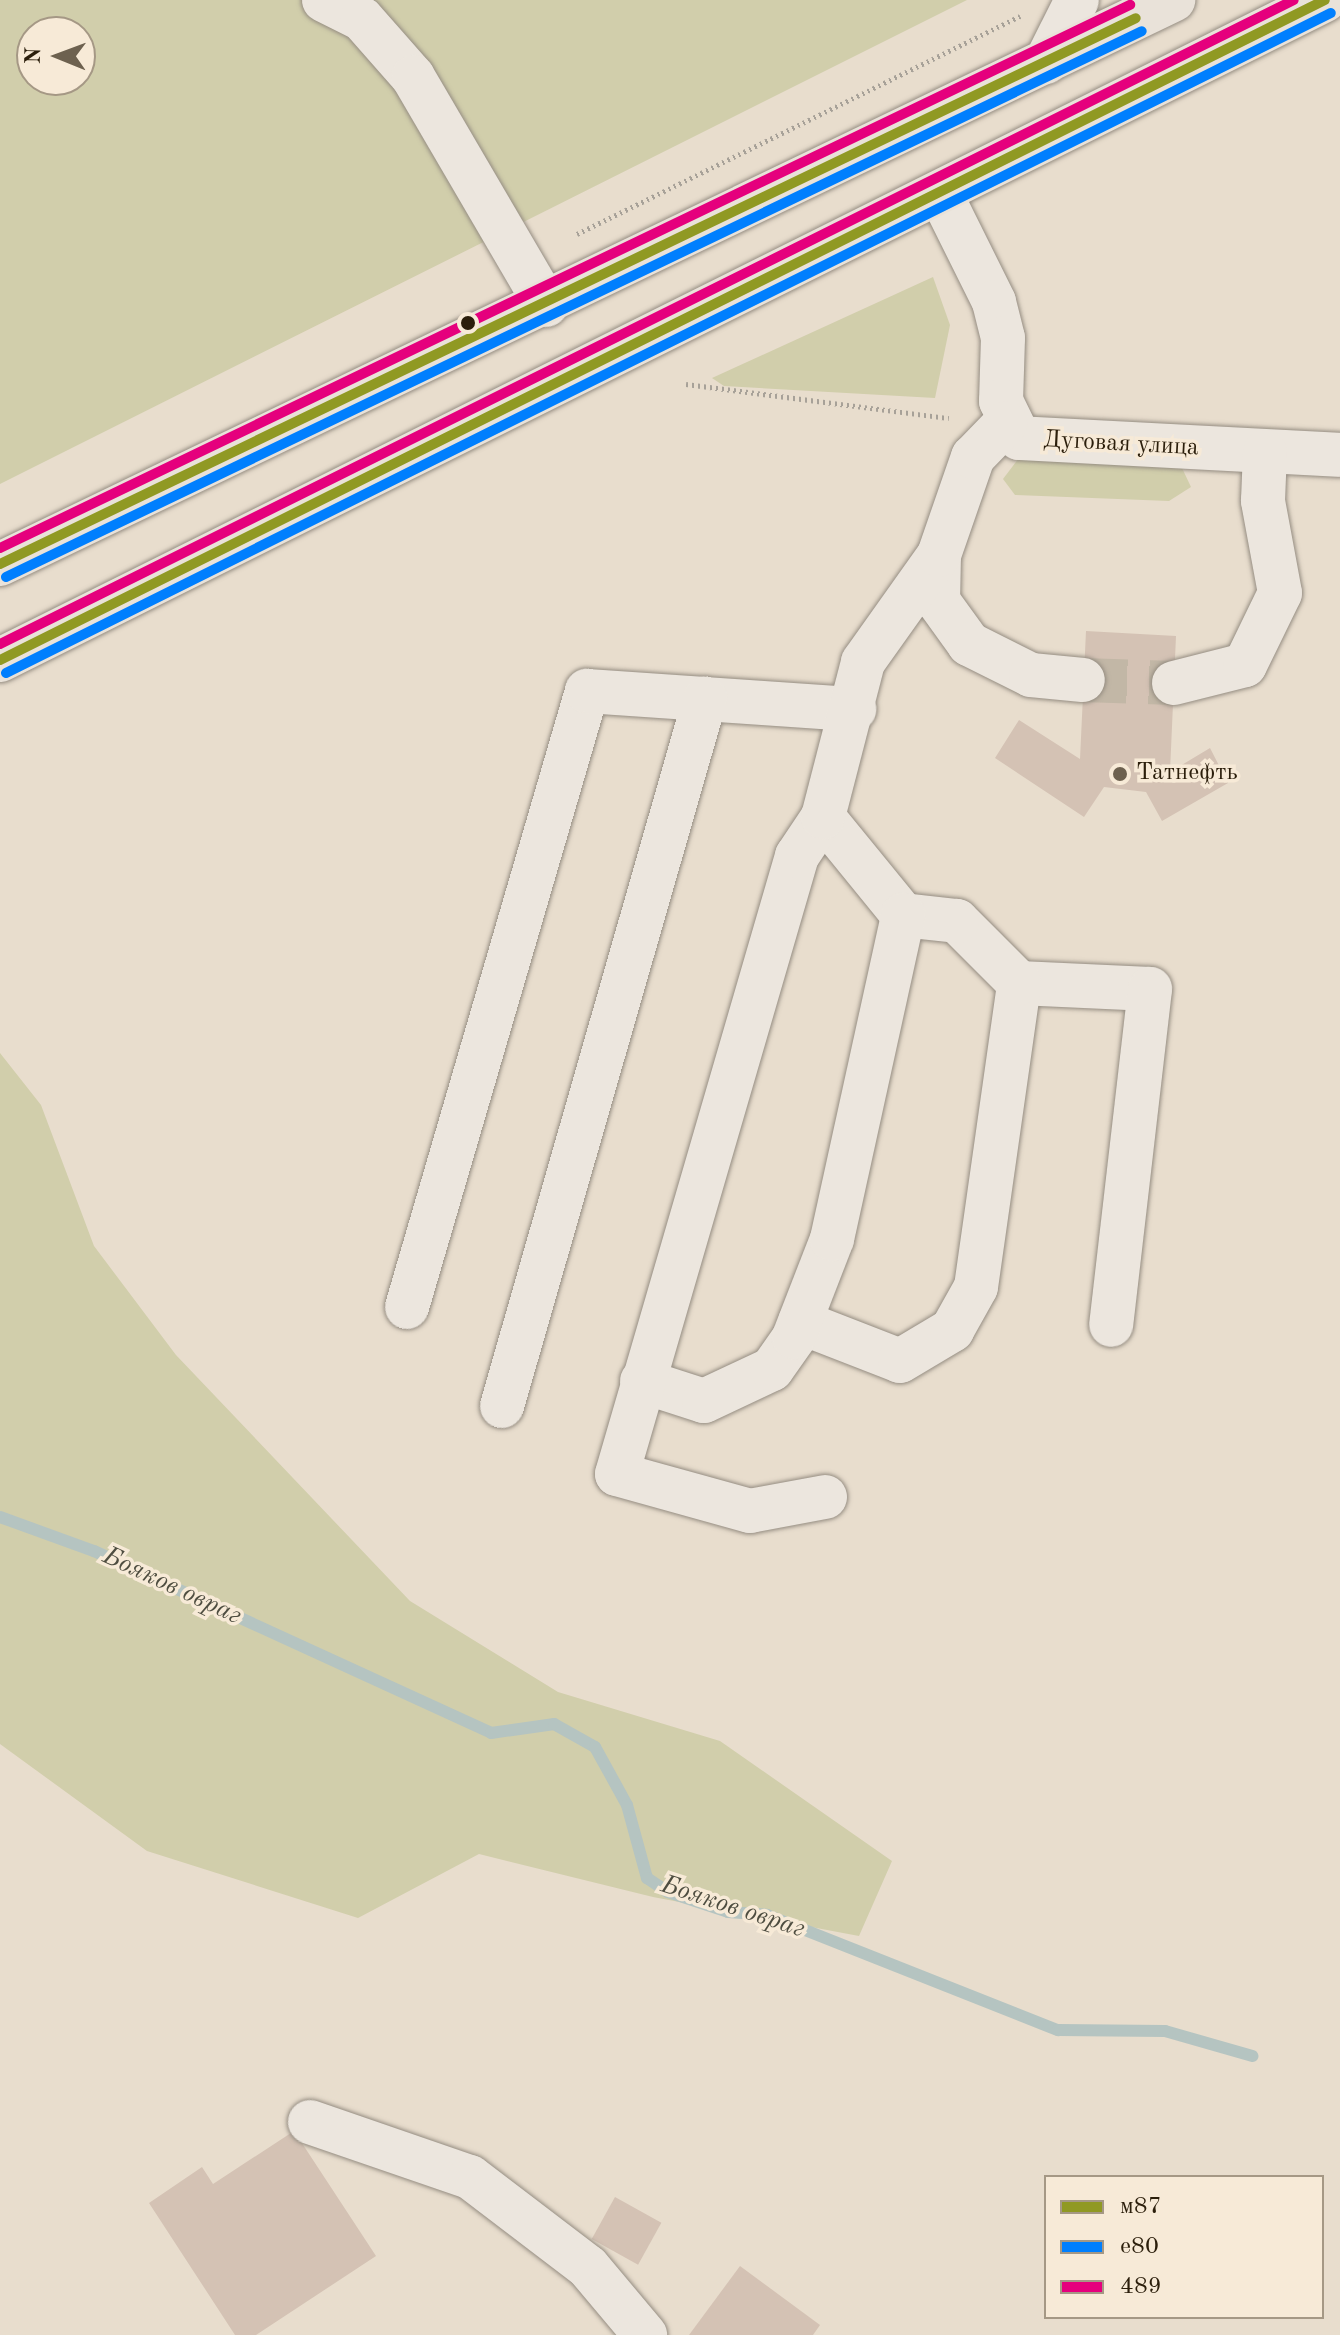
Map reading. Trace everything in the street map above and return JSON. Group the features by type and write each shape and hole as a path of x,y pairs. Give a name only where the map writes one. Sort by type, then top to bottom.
{"main road":[{"path":"0,564 546,305 1173,0"},
{"path":"0,660 941,195 1325,0"}],"street":[{"path":"324,0 362,19 413,77 490,198 546,305"},
{"path":"1046,62 1077,0"},
{"path":"825,1497 750,1511 617,1474 797,856 823,817 854,709 863,662 939,555 973,457 1006,423 994,302 941,195"},
{"name":"Дуговая улица","path":"1006,423 1019,438 1042,443 1340,455"},
{"path":"1174,683 1245,665 1280,593 1263,501 1265,452"},
{"path":"939,555 938,601 969,644 1031,675 1083,680"},
{"path":"407,1307 587,691 854,709"},
{"path":"502,1406 705,699"},
{"path":"823,817 903,915 957,921 1019,983 1150,989 1111,1325"},
{"path":"642,1381 704,1401 733,1391 772,1369 800,1322 832,1239 903,915"},
{"path":"800,1322 900,1361 952,1330 976,1287 1019,983"},
{"path":"310,2122 470,2177 588,2267 645,2335"}],"path":[{"path":"605,220 1033,7"},
{"path":"686,384 720,394 1006,423"}],"shaded area":[{"path":"0,0 967,0 0,484"},
{"path":"933,277 950,325 935,398 724,386 712,378"},
{"path":"1019,458 1182,468 1191,487 1169,501 1015,495 1003,479"},
{"path":"0,1053 41,1105 94,1246 176,1355 410,1601 558,1692 720,1741 892,1861 859,1936 653,1897 479,1854 358,1918 147,1851 0,1744"}],"building":[{"path":"1086,631 1176,636 1170,772 1210,748 1228,783 1162,821 1146,792 1104,787 1084,817 995,758 1019,720 1080,759"},
{"path":"294,2131 376,2256 256,2335 235,2335 149,2203 202,2167 213,2184"},
{"path":"615,2197 661,2223 638,2265 592,2239"},
{"path":"740,2266 820,2325 813,2335 689,2335"}],"waterway":[{"name":"Бояков овраг","path":"0,1517 94,1551 491,1733 554,1724 595,1747 627,1805 647,1878 668,1892 728,1912 767,1915 1058,2030 1165,2031 1252,2056"}],"tunnel":[{"path":"1083,680 1174,683"}],"transit line":[{"name":"489","path":"0,644 1294,0"},
{"name":"м87","path":"0,660 1325,0"},
{"name":"489","path":"0,548 1130,5"},
{"name":"е80","path":"6,673 1331,13"},
{"name":"м87","path":"0,564 1136,18"},
{"name":"е80","path":"6,577 1142,31"}],"place":[{"name":"Татнефть","path":"1120,774"}]}
